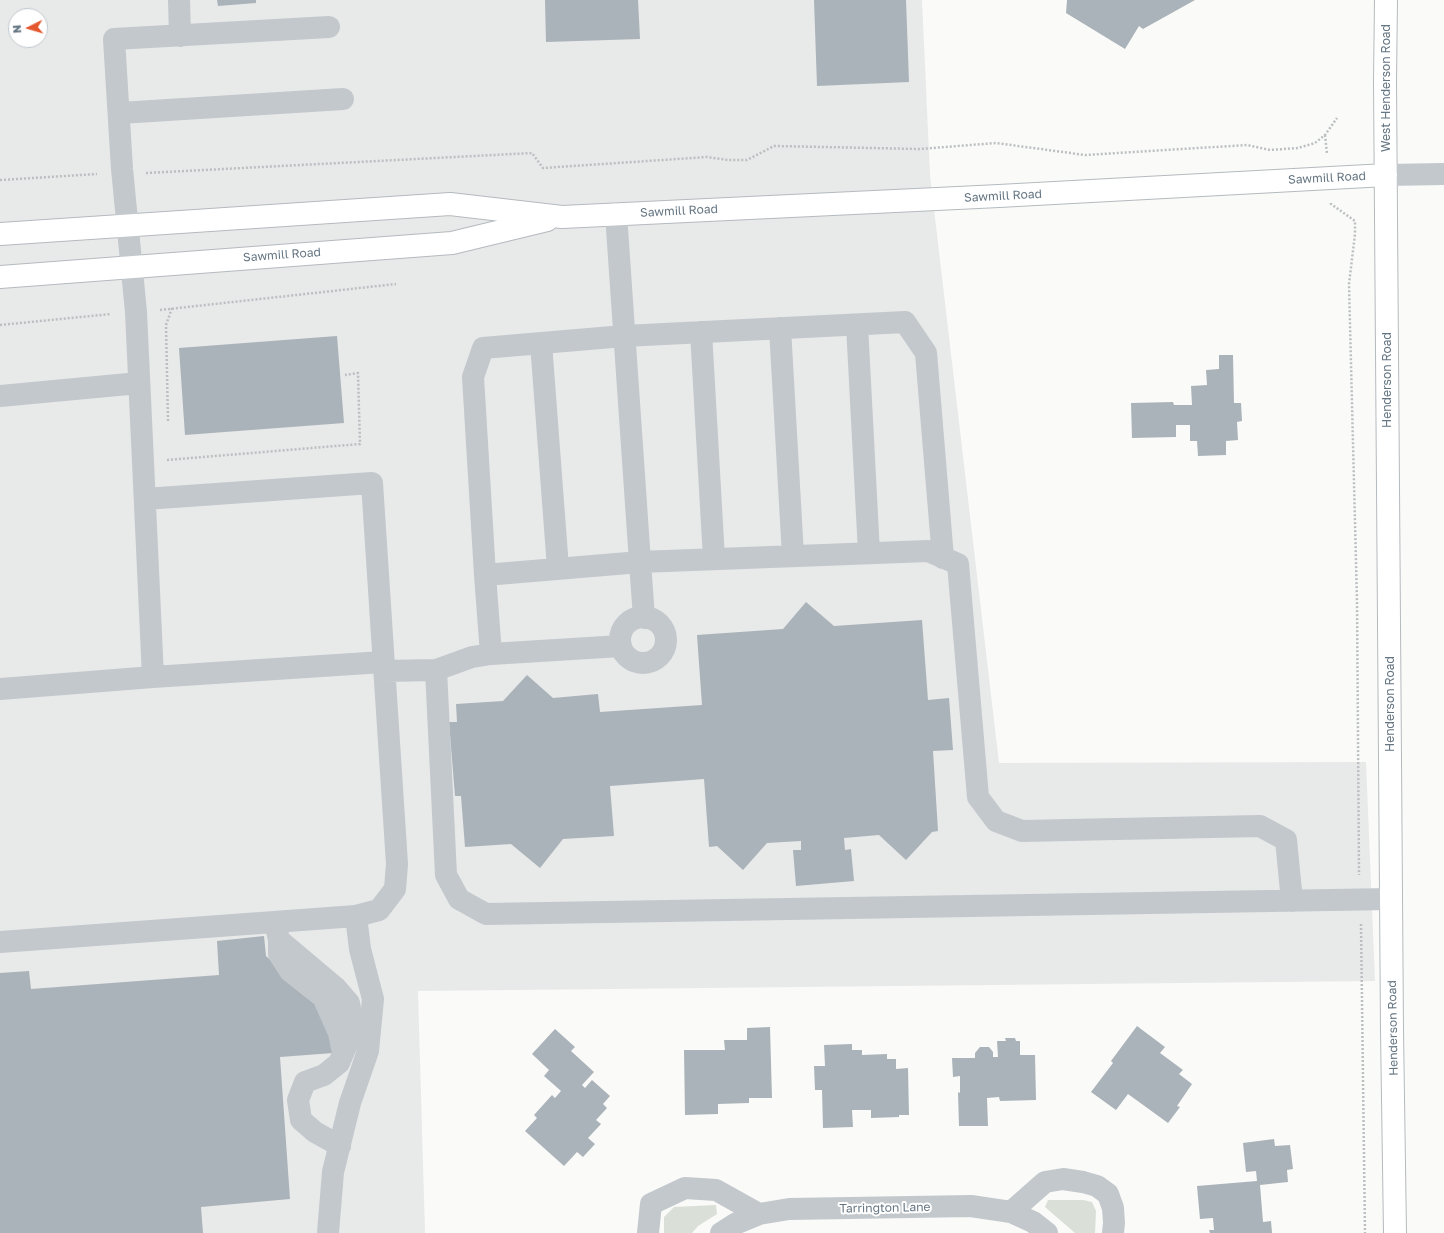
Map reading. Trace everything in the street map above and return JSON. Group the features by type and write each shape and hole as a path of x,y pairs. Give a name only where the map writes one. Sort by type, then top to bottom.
{"main road":[{"name":"West Henderson Road","path":"1386,0 1386,175"},
{"name":"Sawmill Road","path":"0,234 450,204 562,217 1386,175"},
{"name":"Henderson Road","path":"1386,175 1395,1233"},
{"name":"Sawmill Road","path":"0,276 452,243 562,217"}],"street":[{"path":"179,0 180,36"},
{"path":"153,677 136,312 123,173 114,39 329,27"},
{"path":"120,113 343,99"},
{"name":"Sawmill Road","path":"1386,175 1444,174"},
{"path":"616,214 644,618"},
{"path":"490,654 473,377 483,348 624,336 905,322 926,352 943,558"},
{"path":"857,325 868,553"},
{"path":"780,328 793,556"},
{"path":"701,332 714,559"},
{"path":"541,343 558,568"},
{"path":"0,396 139,383"},
{"path":"0,942 277,931 356,916 379,910 395,889 397,864 372,483 145,499"},
{"path":"485,575 640,562 928,551 958,564 978,797 996,821 1022,831 1260,826 1286,840 1292,901"},
{"path":"644,618 654,620 661,625 667,638 663,653 651,663 644,664 636,663 629,659 624,653 620,639 626,625 632,620 644,618"},
{"path":"0,690 153,677 384,666 436,670 472,657 490,654 621,646"},
{"path":"436,670 446,875 460,899 486,914 1391,899"},
{"path":"328,1233 333,1172 350,1103 368,1051 373,998 360,949 356,916"},
{"path":"277,931 336,988 349,1003 353,1025 339,1063 324,1075 305,1082 298,1100 301,1120 314,1132 340,1146"},
{"path":"1011,1212 1045,1182 1063,1179 1083,1182 1097,1186 1108,1194 1113,1208 1113,1233"},
{"path":"648,1233 651,1204 685,1188 716,1190 759,1214"},
{"name":"Tarrington Lane","path":"721,1233 735,1224 759,1214 798,1209 971,1206 1011,1212 1033,1222 1046,1233"}],"path":[{"path":"0,180 532,153 543,168 707,157 728,160 747,160 774,146 920,149 996,143 1085,155 1247,145 1270,150 1298,148 1315,143 1325,135 1338,118"},
{"path":"1325,135 1331,204 1355,221 1355,234 1349,284 1357,602 1359,875 1365,1233"},
{"path":"0,325 396,284"},
{"path":"168,423 166,325 172,308"},
{"path":"163,460 360,444 358,373 345,375"}],"shaded area":[{"path":"0,0 922,0 930,175 999,763 1366,762 1375,981 418,991 425,1233 0,1233"},
{"path":"1048,1200 1083,1200 1092,1202 1096,1211 1095,1233 1075,1233 1045,1207"},
{"path":"716,1205 717,1214 698,1226 692,1233 664,1233 664,1217 674,1207"}],"building":[{"path":"217,0 256,0 256,3 218,6"},
{"path":"545,0 638,0 640,39 546,42"},
{"path":"814,0 906,0 909,82 817,86"},
{"path":"1067,0 1195,0 1143,29 1139,26 1125,49 1066,13"},
{"path":"337,336 344,423 185,435 179,348"},
{"path":"1219,355 1233,355 1234,403 1241,403 1242,421 1237,422 1238,440 1226,441 1226,455 1198,456 1197,441 1190,441 1190,425 1176,425 1176,437 1132,438 1131,403 1173,402 1174,405 1192,405 1191,386 1207,385 1206,370 1219,369"},
{"path":"806,602 834,626 922,620 928,700 949,698 953,750 933,751 938,831 932,832 906,860 879,835 844,838 845,850 851,849 854,881 796,886 793,850 801,850 801,841 767,843 743,870 717,846 709,847 704,779 610,786 614,836 563,839 540,868 511,844 465,847 461,796 455,796 449,722 457,722 456,704 503,701 527,675 553,698 598,694 600,712 702,705 697,635 783,629"},
{"path":"264,936 266,956 330,1013 333,1053 280,1057 290,1199 201,1207 203,1233 0,1233 0,973 29,971 31,989 219,975 217,941"},
{"path":"1137,1026 1165,1047 1160,1053 1183,1070 1179,1074 1192,1084 1177,1106 1180,1107 1168,1123 1128,1094 1116,1110 1091,1092 1113,1063 1111,1061"},
{"path":"770,1027 772,1098 749,1098 749,1103 718,1104 718,1114 685,1115 684,1050 725,1050 724,1040 747,1040 747,1028"},
{"path":"555,1029 575,1047 571,1051 594,1072 582,1085 585,1088 592,1080 610,1096 603,1104 607,1108 596,1120 601,1124 588,1138 595,1144 583,1157 577,1152 564,1166 525,1131 537,1118 534,1115 552,1095 555,1098 561,1091 544,1076 549,1070 532,1054"},
{"path":"1005,1038 1015,1038 1016,1041 1020,1041 1020,1055 1035,1055 1036,1100 1000,1101 999,1097 987,1098 988,1126 959,1126 958,1092 960,1093 960,1076 953,1077 952,1058 975,1058 975,1053 980,1047 989,1047 993,1052 993,1057 998,1057 997,1041 1006,1041"},
{"path":"852,1044 852,1050 862,1050 862,1055 887,1054 887,1059 896,1059 896,1069 908,1068 909,1115 899,1115 899,1117 871,1118 871,1110 852,1110 853,1127 823,1128 822,1090 815,1090 814,1066 825,1066 824,1045"},
{"path":"1274,1139 1275,1146 1290,1145 1293,1169 1287,1170 1288,1182 1260,1185 1263,1222 1271,1221 1272,1233 1210,1233 1209,1230 1214,1230 1213,1218 1200,1219 1197,1186 1257,1181 1256,1171 1246,1172 1243,1143"}]}
